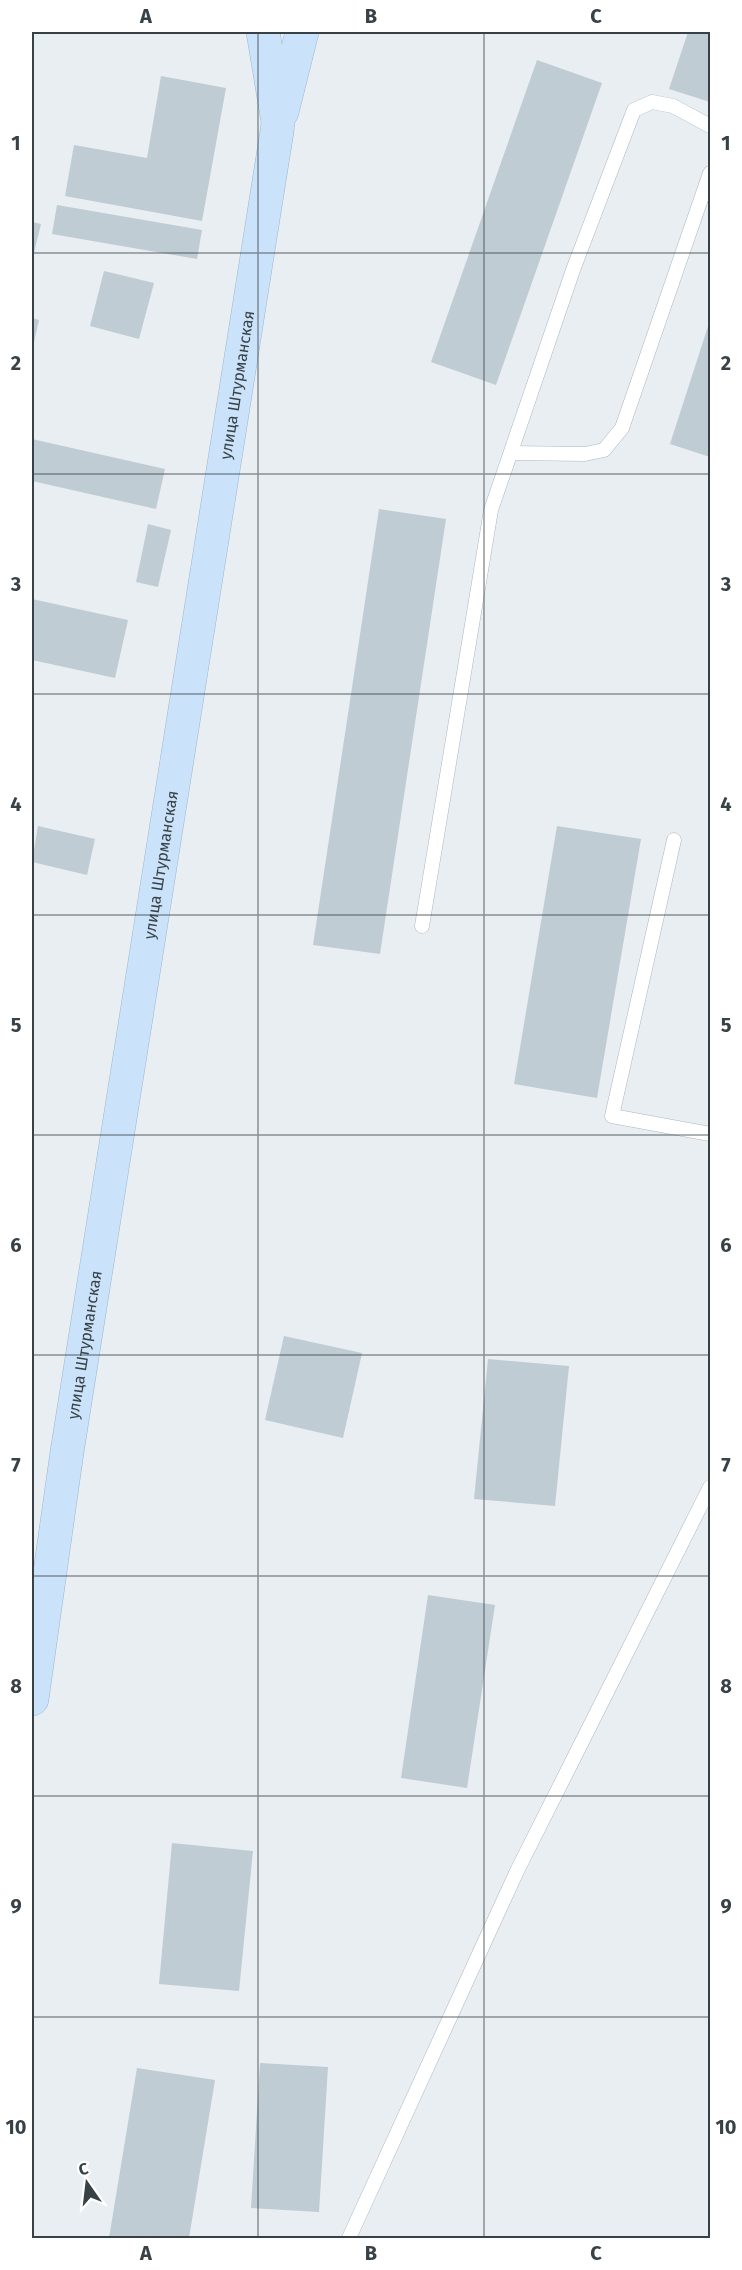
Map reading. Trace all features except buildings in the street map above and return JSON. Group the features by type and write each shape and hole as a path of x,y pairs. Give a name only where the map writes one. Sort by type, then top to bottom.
{"main road":[{"name":"улица Штурманская","path":"32,1698 67,1452 277,131 278,122 263,32"},
{"path":"277,131 302,32"}],"lane":[{"path":"422,926 491,510 573,270 634,110 652,102 673,106 711,126"},
{"path":"511,453 585,454 604,450 622,428 711,173"},
{"path":"675,840 612,1116 711,1134"},
{"path":"350,2238 517,1871 711,1487"}]}
